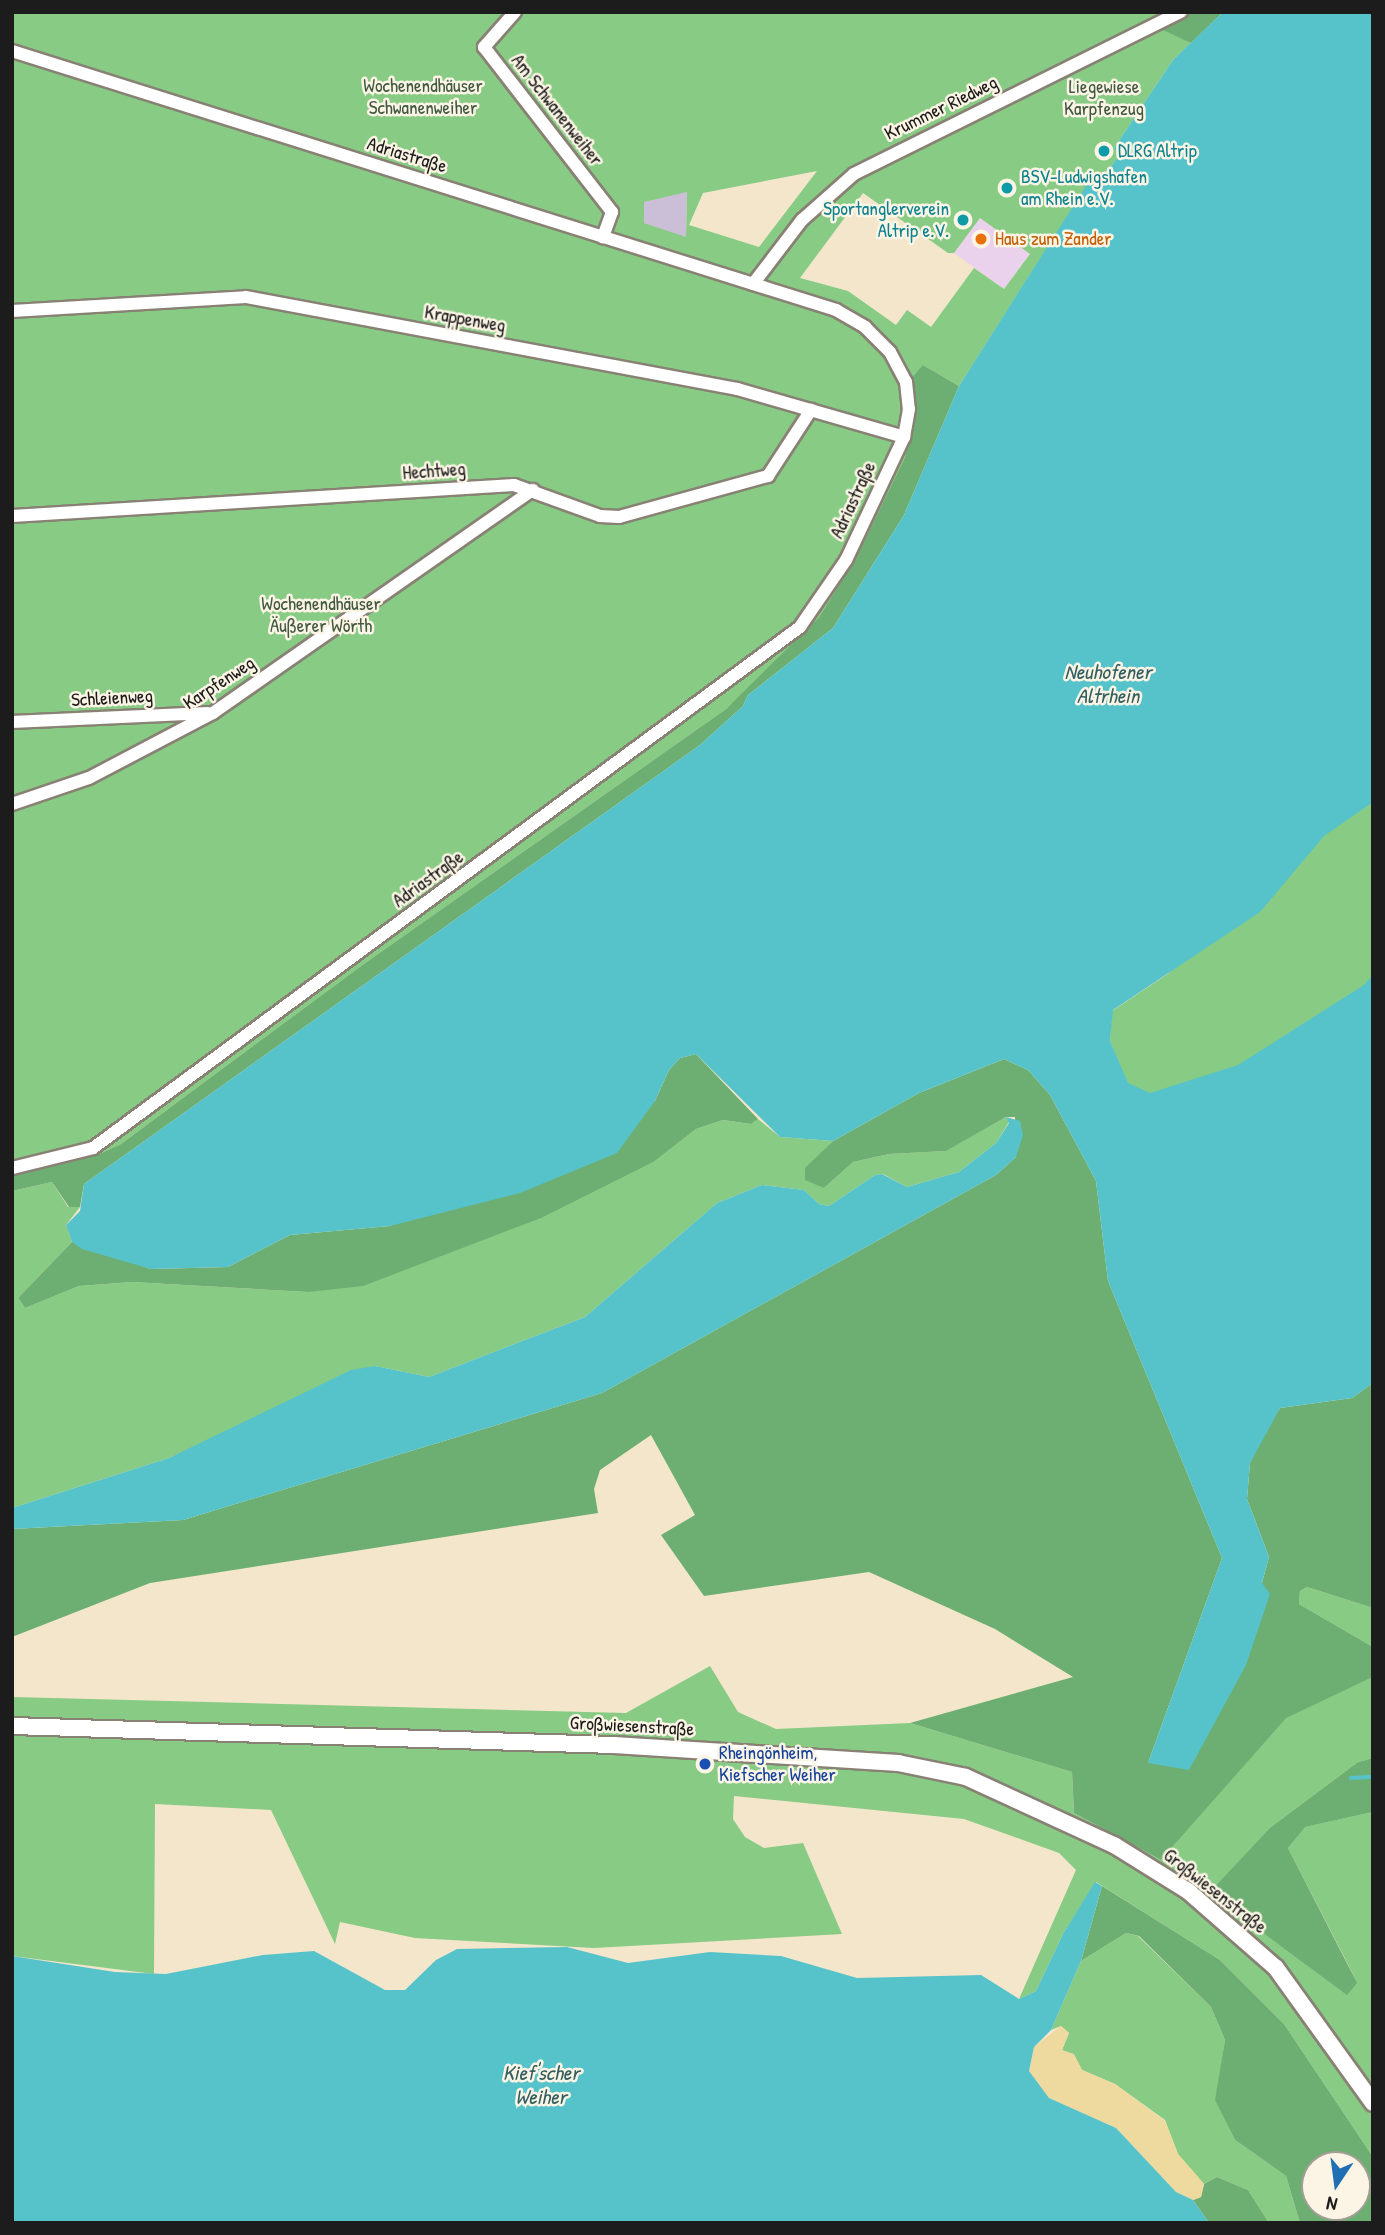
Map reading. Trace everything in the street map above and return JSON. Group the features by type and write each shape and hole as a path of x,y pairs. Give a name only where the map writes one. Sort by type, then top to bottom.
{"street":[{"name":"Am Schwanenweiher","path":"515,12 484,47 612,212 603,237"},
{"name":"Krummer Riedweg","path":"753,284 802,220 853,174 1181,12"},
{"name":"Adriastraße","path":"12,51 836,310 865,327 890,352 906,382 909,409 904,437 846,560 810,617 768,653 93,1148 12,1168"},
{"name":"Krappenweg","path":"12,311 247,297 715,385 904,437"},
{"name":"Hechtweg","path":"12,516 514,485 609,518 757,480 777,469 811,411"},
{"name":"Karpfenweg","path":"12,804 89,778 213,713 533,490"},
{"name":"Schleienweg","path":"12,722 213,713"},
{"name":"Großwiesenstraße","path":"12,1726 614,1745 898,1763 966,1777 1114,1845 1188,1891 1276,1968 1373,2103"}],"shaded area":[{"path":"687,191 686,238 644,223 644,202"},
{"path":"980,218 1030,254 1004,289 954,253"}],"green space":[{"name":"Wochenendhäuser Äußerer Wörth","path":"12,12 1173,12 1167,29 1191,43 1173,60 1114,148 1121,153 1097,186 1089,182 959,386 923,365 905,457 856,558 819,617 780,658 726,709 361,966 121,1144 97,1155 12,1175","holes":["817,171 759,247 689,225 703,193","687,192 686,237 644,223 644,202","863,193 948,253 954,253 980,218 1030,254 1004,289 974,268 931,327 907,310 896,325 848,291 800,278"]},
{"path":"1173,12 1223,12 1191,43 1152,25"},
{"path":"923,365 959,386 904,515 833,628 748,695 743,706 700,745 84,1184 80,1207 69,1207 52,1182 12,1191 12,1175 97,1155 121,1144 361,966 726,709 819,617 856,558 905,457 914,410 910,380"},
{"path":"1373,442 1373,1022 1162,1174 1110,1041 1112,1011 1169,973"},
{"path":"696,1054 758,1119 751,1124 723,1120 696,1129 655,1161 541,1218 363,1286 308,1292 132,1282 79,1286 25,1308 18,1298 72,1242 151,1269 228,1267 290,1235 390,1226 655,1101 669,1070 680,1058"},
{"path":"1004,1059 1028,1070 1050,1095 1096,1181 1108,1281 1222,1558 1148,1763 1262,1583 1269,1557 1247,1499 1250,1463 1265,1431 1280,1408 1352,1398 1373,1383 1373,1608 1307,1587 1300,1591 1299,1604 1373,1647 1373,1677 1286,1718 1161,1860 1074,1813 1072,1772 910,1723 1073,1677 995,1629 869,1572 704,1596 661,1535 695,1515 651,1435 600,1470 594,1489 598,1513 150,1583 12,1637 12,1529 183,1520 602,1393 996,1175 1016,1157 1015,1117 1006,1117 946,1151 889,1154 853,1162 824,1188 805,1180 805,1168 833,1141 919,1093"},
{"path":"1006,1117 1009,1122 996,1143 959,1172 907,1187 883,1174 875,1175 829,1206 819,1204 804,1190 762,1185 717,1203 585,1317 429,1377 375,1366 169,1458 12,1508 12,1191 52,1182 68,1207 80,1207 66,1225 72,1242 18,1298 25,1308 79,1286 132,1282 308,1292 655,1161 696,1129 723,1120 751,1124 758,1119 780,1137 833,1141 805,1169 824,1188 853,1162 889,1154 945,1151"},
{"path":"1307,1587 1373,1608 1373,1647 1299,1604 1300,1591"},
{"path":"710,1666 738,1712 776,1729 910,1723 1072,1772 1074,1813 1161,1860 1286,1717 1373,1677 1373,1758 1358,1762 1271,1827 1357,1982 1288,1848 1304,1827 1373,1812 1373,2157 1284,2024 1220,1960 1096,1882 1063,1934 1036,1991 1019,1999 1076,1870 1059,1853 964,1819 734,1796 733,1819 745,1837 764,1848 803,1843 842,1934 594,1948 415,1938 340,1922 335,1944 271,1810 155,1804 154,1974 12,1956 12,1697 626,1713"},
{"path":"1373,1758 1373,1812 1305,1827 1288,1848 1357,1983 1347,1995 1209,1893 1271,1827 1358,1762"},
{"path":"1102,1886 1220,1960 1284,2024 1369,2151 1301,2151 1301,2221 1371,2221 1371,2154 1373,2223 1300,2223 1286,2176 1235,2140 1215,2100 1225,2040 1211,2007 1139,1936 1126,1933 1081,1961"},
{"path":"1126,1933 1138,1936 1211,2007 1225,2040 1216,2100 1235,2140 1286,2176 1300,2223 1269,2223 1248,2190 1217,2177 1204,2184 1178,2154 1165,2120 1115,2084 1082,2070 1074,2055 1062,2050 1069,2033 1061,2026 1051,2030 1081,1961"},
{"path":"1217,2177 1248,2190 1269,2223 1209,2223 1193,2200 1201,2197 1204,2184"}],"sand":[{"path":"1061,2026 1069,2033 1062,2050 1074,2054 1082,2070 1115,2084 1165,2121 1178,2154 1204,2184 1201,2197 1193,2200 1176,2192 1116,2128 1049,2098 1036,2086 1029,2071 1034,2047"}],"water":[{"name":"Neuhofener Altrhein","path":"1223,12 1373,12 1373,802 1324,836 1260,912 1113,1010 1110,1041 1128,1083 1150,1093 1238,1065 1364,985 1373,975 1373,1383 1352,1398 1280,1408 1250,1463 1247,1499 1269,1557 1262,1583 1270,1594 1246,1665 1189,1770 1148,1763 1222,1558 1108,1281 1096,1181 1050,1095 1028,1070 1004,1059 919,1093 833,1141 780,1137 696,1054 680,1058 669,1070 655,1101 617,1153 520,1193 390,1226 290,1235 228,1267 151,1269 82,1249 72,1242 66,1225 80,1211 84,1184 700,745 743,706 748,695 833,628 904,515 959,386 1089,181 1097,186 1120,154 1114,148 1173,60"},
{"path":"1006,1117 1020,1121 1023,1135 1016,1157 996,1175 602,1393 183,1520 12,1529 12,1508 169,1458 351,1370 375,1366 429,1377 585,1317 717,1203 762,1185 804,1190 819,1204 829,1206 875,1175 882,1174 907,1187 959,1172 996,1143 1009,1123"},
{"name":"Kief'scher Weiher","path":"1095,1882 1102,1886 1081,1961 1051,2030 1034,2047 1029,2071 1049,2098 1116,2128 1176,2192 1193,2200 1209,2223 12,2223 12,1956 115,1972 166,1974 263,1955 314,1951 385,1990 405,1990 436,1960 457,1949 567,1947 628,1963 710,1952 781,1956 857,1978 981,1975 1019,1999 1036,1991 1063,1934"}],"waterway":[{"path":"1351,1778 1373,1777"}],"place":[{"name":"DLRG Altrip","path":"1104,151"},
{"name":"BSV-Ludwigshafen am Rhein e.V.","path":"1007,188"},
{"name":"Sportanglerverein Altrip e.V.","path":"963,220"},
{"name":"Haus zum Zander","path":"981,239"},
{"name":"Rheingönheim, Kiefscher Weiher","path":"705,1764"}],"park label":[{"name":"Wochenendhäuser Schwanenweiher","path":"423,97"},
{"name":"Liegewiese Karpfenzug","path":"1104,98"}]}
